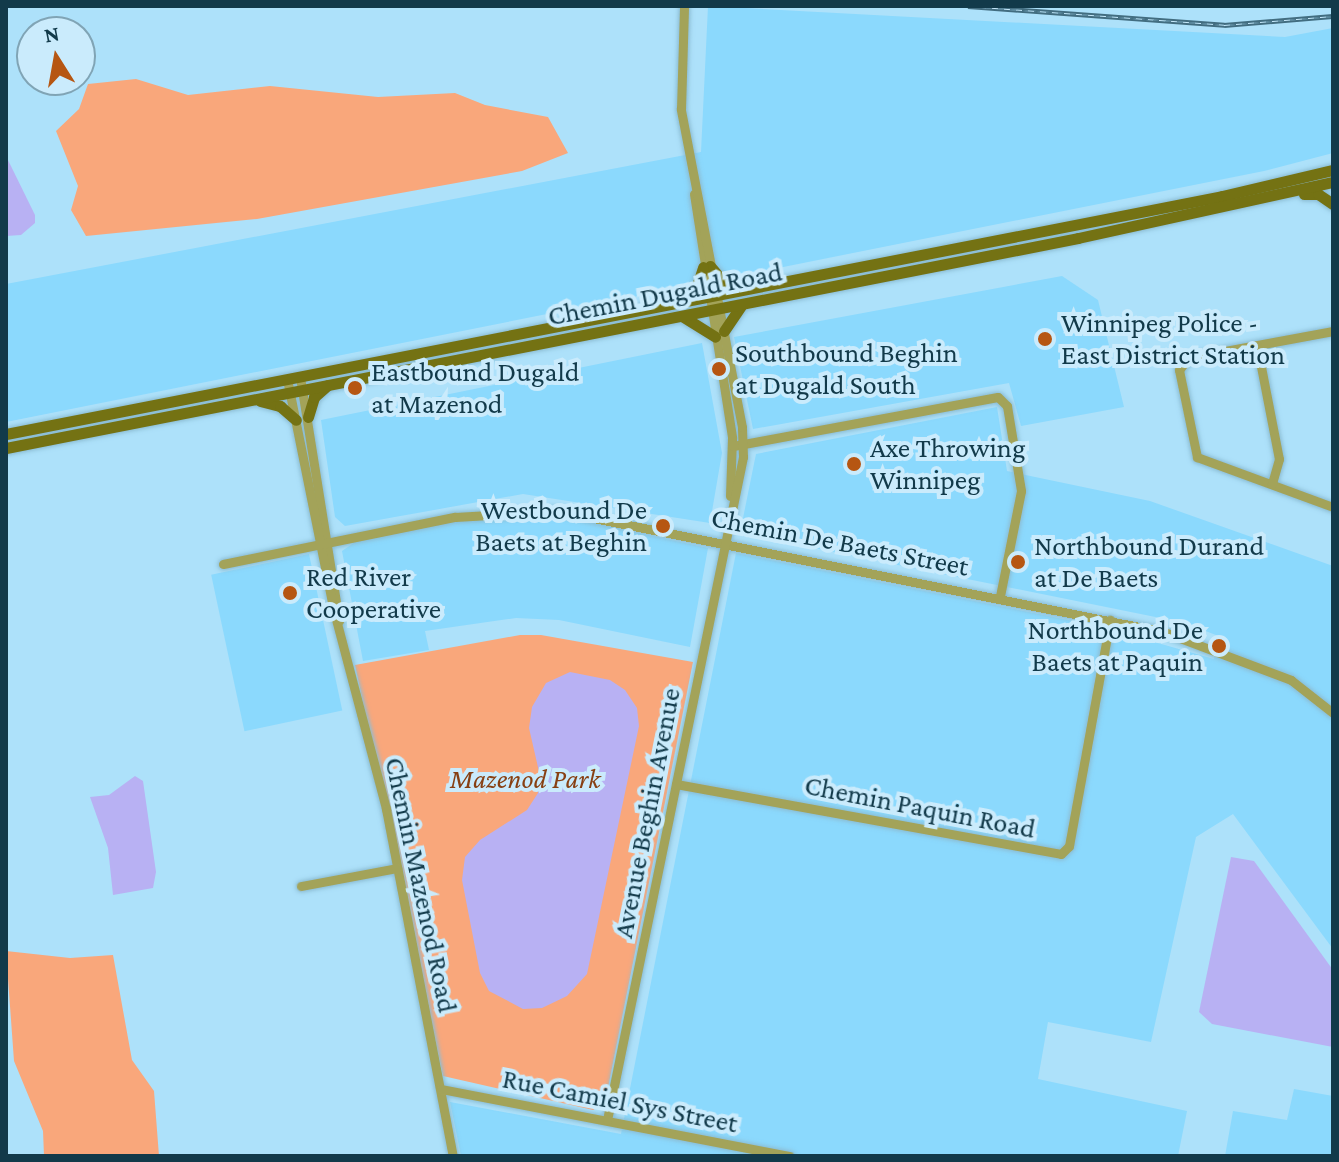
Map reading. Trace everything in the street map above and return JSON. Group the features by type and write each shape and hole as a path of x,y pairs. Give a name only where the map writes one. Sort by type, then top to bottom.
{"main road":[{"name":"Chemin Dugald Road","path":"6,434 287,379 329,384 681,315 752,288 1333,171"},
{"name":"Chemin Dugald Road","path":"6,448 290,392 301,383 675,302 747,302 1333,182"},
{"path":"1291,193 1318,194 1333,204"},
{"path":"675,302 696,289 707,266 725,284 752,288"},
{"path":"681,315 719,334 732,313 747,302"},
{"path":"308,417 314,397 329,384"},
{"path":"247,400 280,406 296,420"}],"street":[{"name":"Avenue Beghin Avenue","path":"607,1120 730,515 738,446 680,98 684,6"},
{"path":"1333,331 1188,358 1179,370 1197,457 1333,507"},
{"path":"1257,346 1279,459 1272,484"},
{"name":"Chemin Mazenod Road","path":"287,379 339,625 397,868 453,1156"},
{"name":"Chemin Mazenod Road","path":"301,383 324,544"},
{"path":"738,446 998,397 1007,406 1021,491 1000,596"},
{"name":"Chemin De Baets Street","path":"223,564 479,514 558,511 1000,596 1185,637 1306,688 1333,713"},
{"name":"Chemin Paquin Road","path":"676,784 1061,854 1069,846 1110,620"},
{"path":"301,886 397,868"},
{"name":"Rue Camiel Sys Street","path":"441,1089 790,1156"}],"shaded area":[{"path":"708,6 1285,37 1333,28 1333,153 1264,171 6,422 6,284 701,152"},
{"path":"6,156 35,215 35,223 21,235 6,236"},
{"path":"1062,276 1098,300 1124,407 1021,426 1009,383 753,429 734,337"},
{"path":"702,343 722,453 710,523 523,494 345,526 335,517 321,420"},
{"path":"997,407 1007,471 1150,501 1333,566 1333,949 1233,814 1196,837 1151,1042 1048,1022 1038,1079 1187,1111 1178,1156 461,1156 450,1102 621,1134 736,553 1098,626 1214,659 1221,637 1185,623 740,533 756,454"},
{"path":"524,517 593,523 708,548 690,647 559,620 516,618 425,631 429,650 363,661 342,551 355,542 456,521"},
{"path":"309,554 342,711 244,731 211,575"},
{"path":"570,672 610,680 625,690 637,708 639,726 587,974 567,996 542,1008 523,1009 489,991 480,973 462,880 465,857 480,840 527,810 538,793 540,776 529,728 532,707 546,683"},
{"path":"135,776 143,781 156,872 153,888 113,895 108,848 90,797 109,795"},
{"path":"1231,857 1254,861 1333,970 1333,1047 1212,1024 1199,1012"},
{"path":"1294,1089 1333,1096 1333,1156 1225,1156 1233,1111 1287,1120"}],"green space":[{"path":"136,79 188,95 270,86 378,97 455,93 485,105 548,117 568,153 522,171 257,219 86,236 71,210 78,186 56,131 79,109 84,96 96,96 96,83"},
{"name":"Mazenod Park","path":"520,635 541,635 693,662 605,1103 593,1110 443,1076 355,665"},
{"path":"6,951 70,958 113,955 132,1060 154,1091 159,1156 44,1156 43,1131 14,1061"}],"railway":[{"path":"968,6 1224,25 1333,16"}],"place":[{"name":"Winnipeg Police - East District Station","path":"1045,339"},
{"name":"Southbound Beghin at Dugald South","path":"719,369"},
{"name":"Eastbound Dugald at Mazenod","path":"355,388"},
{"name":"Axe Throwing Winnipeg","path":"854,464"},
{"name":"Westbound De Baets at Beghin","path":"663,526"},
{"name":"Northbound Durand at De Baets","path":"1018,562"},
{"name":"Red River Cooperative","path":"290,593"},
{"name":"Northbound De Baets at Paquin","path":"1219,646"}]}
